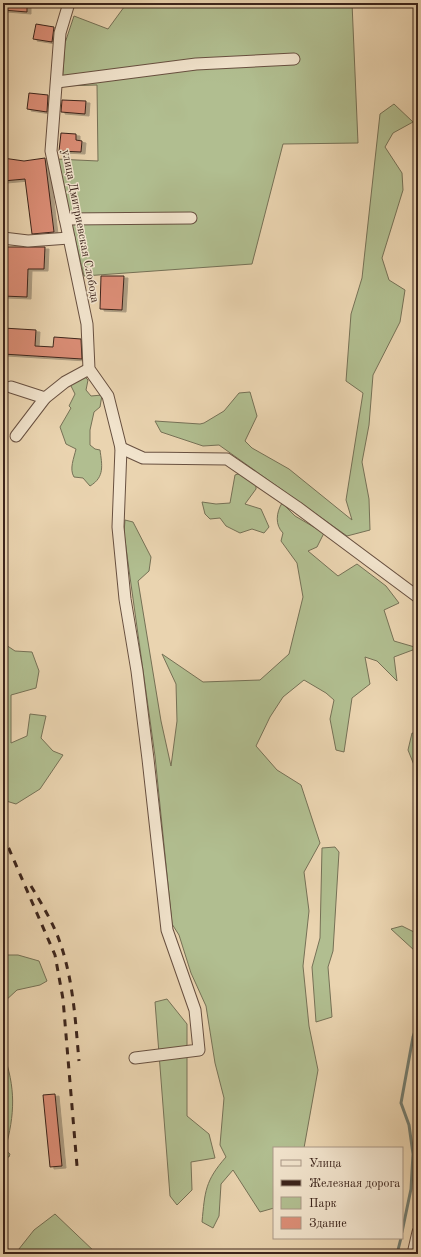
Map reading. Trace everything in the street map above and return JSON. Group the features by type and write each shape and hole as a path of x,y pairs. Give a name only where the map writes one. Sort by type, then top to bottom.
{"street":[{"name":"улица Дмитриевская Слобода","path":"69,3 60,33 51,151 87,324 89,369"},
{"path":"57,82 196,64 294,59"},
{"path":"65,219 191,218"},
{"path":"3,238 28,241 69,238"},
{"path":"16,436 45,398 66,382 89,369 108,396 122,448 118,527 125,599 137,671 148,759 167,930 195,1010 199,1050 135,1058"},
{"path":"10,387 45,398"},
{"path":"122,448 144,458 227,459 297,507 418,597"},
{"path":"413,1254 418,1232"}],"green space":[{"path":"127,3 352,3 358,143 283,144 252,264 84,276 56,159 98,161 97,85 62,86 65,43 74,16 108,29"},
{"path":"394,104 413,122 393,133 385,147 402,173 403,190 382,258 389,280 405,290 400,322 373,375 369,425 362,462 369,499 370,530 347,536 219,445 203,446 161,432 155,421 204,423 224,411 239,393 250,392 257,416 245,441 252,448 289,469 352,520 346,500 363,393 346,381 351,314 362,278 380,114"},
{"path":"84,376 88,380 86,390 91,396 102,395 100,407 94,412 90,430 90,445 95,449 100,450 101,470 98,479 90,486 83,478 74,477 72,467 76,449 66,444 60,427 71,408 69,406 75,394 70,384"},
{"path":"238,474 253,479 256,482 256,489 245,504 261,509 269,527 264,533 252,529 240,533 226,526 220,518 210,519 205,514 202,502 216,504 230,503 235,475"},
{"path":"282,503 295,516 324,533 317,547 308,551 338,576 357,564 386,586 399,603 384,610 394,641 418,648 394,657 397,681 377,661 365,657 370,684 352,698 344,752 336,750 330,719 334,700 326,693 304,680 283,697 270,717 256,746 277,770 301,785 320,843 304,872 309,911 303,966 309,1026 318,1070 304,1147 273,1147 273,1208 260,1212 233,1170 221,1184 219,1216 213,1228 202,1222 207,1187 219,1165 226,1157 220,1145 224,1098 215,1063 206,1006 191,973 179,935 172,924 155,756 124,533 125,520 133,522 151,557 149,571 138,581 161,721 171,766 177,721 176,684 162,654 203,682 260,680 289,654 303,597 297,563 281,541 283,533 280,530 277,519 278,511"},
{"path":"3,643 15,651 32,652 39,671 36,688 11,695 11,743 27,736 30,714 46,716 41,738 53,751 63,755 40,789 16,804 3,800"},
{"path":"412,733 418,734 418,765 414,765 408,750"},
{"path":"335,847 339,852 333,951 328,967 332,1017 316,1022 312,967 320,938 322,848"},
{"path":"402,926 418,934 418,975 415,951 391,929"},
{"path":"3,955 18,955 39,961 47,981 40,985 17,990 4,1002 4,1025"},
{"path":"167,999 187,1024 187,1116 209,1134 215,1158 191,1162 192,1190 177,1205 170,1196 155,1002"},
{"path":"3,1052 10,1077 13,1101 11,1125 5,1150 10,1154 9,1157 3,1157"},
{"path":"55,1214 97,1254 15,1254 34,1230"}],"building":[{"path":"3,3 27,3 27,12 3,10"},
{"path":"36,24 54,27 52,42 33,39"},
{"path":"29,93 48,95 47,112 27,109"},
{"path":"62,100 86,101 85,114 61,112"},
{"path":"61,133 76,134 76,140 82,141 81,152 59,151"},
{"path":"3,158 24,161 45,158 54,232 32,234 25,179 3,181"},
{"path":"3,247 45,247 44,269 28,269 27,297 3,296"},
{"path":"101,276 124,276 122,310 100,309"},
{"path":"3,328 36,330 35,346 53,347 54,337 81,339 82,359 3,354"},
{"path":"55,1094 62,1166 50,1167 43,1095"}],"waterway":[{"path":"403,1227 411,1189 413,1154 409,1125 401,1103 413,1037 418,1022"},
{"path":"397,1254 401,1239"}],"railway":[{"path":"3,835 55,955 63,999 77,1166"},
{"path":"31,886 47,914 62,948 70,979 79,1061"}]}
